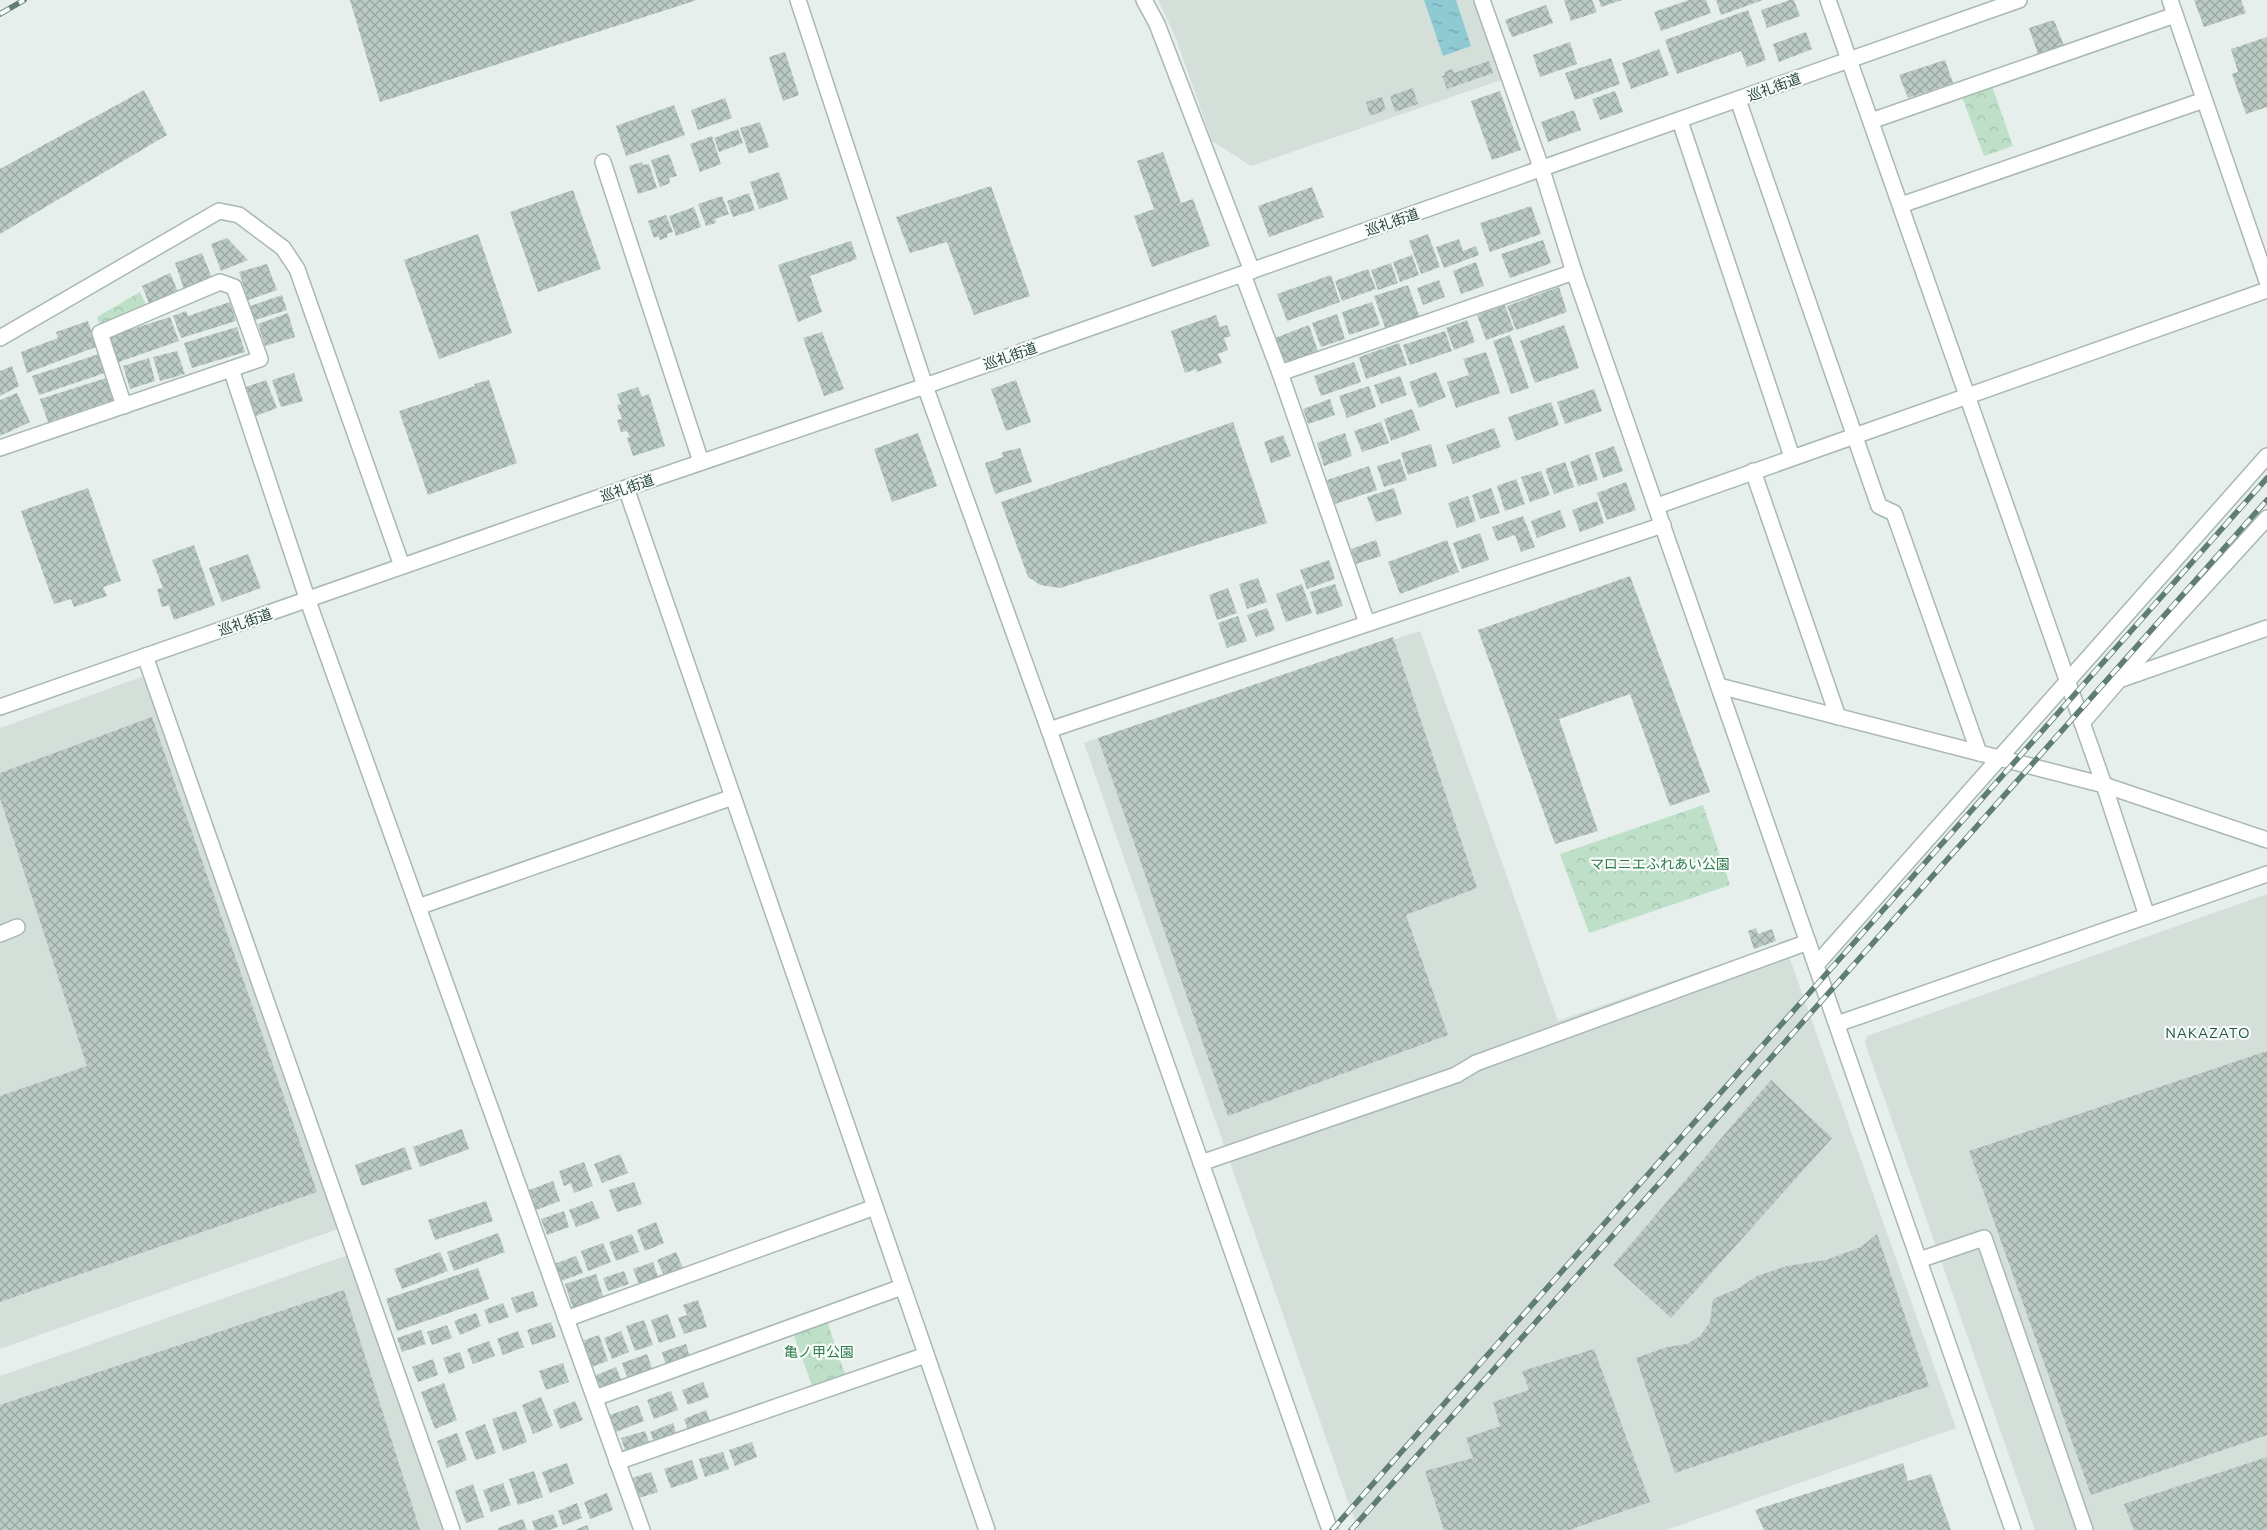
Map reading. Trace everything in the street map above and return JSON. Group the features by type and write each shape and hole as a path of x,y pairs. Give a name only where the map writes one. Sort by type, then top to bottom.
{"street":[{"path":"798,0 925,386 1049,730 1330,1530"},
{"path":"1144,0 1157,24 1248,273 1280,373 1367,623"},
{"path":"1482,0 1542,170 1574,272 2013,1530"},
{"path":"1828,0 2104,785 2147,916"},
{"name":"巡礼街道","path":"0,707 1248,273 2019,0"},
{"path":"2170,0 2267,281"},
{"path":"1871,121 2175,15"},
{"path":"1738,100 1856,435 1879,506 1894,513 1979,753"},
{"path":"1900,205 2204,100"},
{"path":"1680,121 1792,458"},
{"path":"603,162 701,462"},
{"path":"0,338 219,211 239,215 284,248 297,269 402,566"},
{"path":"1280,373 1574,272"},
{"path":"0,448 124,406 260,359 234,287 220,282 100,333 124,406"},
{"path":"1657,506 2267,290"},
{"path":"230,369 308,601 642,1530"},
{"path":"1816,965 2267,456"},
{"path":"1753,471 1838,717"},
{"path":"626,488 987,1530"},
{"path":"2082,723 2267,518"},
{"path":"1049,730 1663,525"},
{"path":"2119,680 2267,628"},
{"path":"145,656 452,1530"},
{"path":"1719,686 2104,785 2267,840"},
{"path":"418,907 733,797"},
{"path":"1837,1024 2267,874"},
{"path":"0,934 17,927"},
{"path":"1201,1163 1456,1075 1476,1063 1808,942"},
{"path":"566,1319 875,1206"},
{"path":"1919,1260 1984,1238 2085,1530"},
{"path":"594,1398 902,1287"},
{"path":"617,1462 926,1355"}],"shaded area":[{"path":"1158,0 1476,0 1504,79 1251,166 1212,141 1175,36"},
{"path":"1420,631 1558,1021 1784,942 1956,1428 1666,1530 1358,1530 1084,743"},
{"path":"144,676 338,1229 0,1349 0,728"},
{"path":"2267,894 2267,1530 2035,1530 1865,1043 1867,1036"},
{"path":"348,1255 444,1530 0,1530 0,1376"}],"green space":[{"path":"1991,83 2013,146 1984,156 1961,94"},
{"path":"140,292 147,307 101,328 97,317"},
{"name":"マロニエふれあい公園","path":"1703,805 1730,885 1589,933 1560,854"},
{"name":"亀ノ甲公園","path":"827,1321 846,1377 813,1388 793,1333"}],"water":[{"path":"1424,0 1456,0 1471,46 1443,56"}],"building":[{"path":"350,0 697,0 380,102"},
{"path":"1564,0 1592,0 1597,12 1571,21"},
{"path":"1599,0 1622,0 1601,7"},
{"path":"1689,0 1706,0 1711,13 1661,31 1654,12"},
{"path":"1716,0 1763,0 1721,15"},
{"path":"1794,0 1800,16 1767,28 1761,10"},
{"path":"2194,0 2241,0 2246,13 2204,27"},
{"path":"1546,5 1553,23 1512,37 1505,20"},
{"path":"1748,10 1766,60 1747,67 1741,51 1677,74 1665,40"},
{"path":"2054,20 2065,48 2039,57 2029,28"},
{"path":"1806,32 1812,49 1779,62 1773,44"},
{"path":"2267,37 2267,107 2246,114 2232,74 2238,72 2231,49"},
{"path":"1570,42 1577,64 1540,77 1533,55"},
{"path":"1659,49 1669,75 1631,89 1622,63"},
{"path":"785,52 799,95 783,101 769,57"},
{"path":"1611,58 1620,84 1575,100 1565,73"},
{"path":"1945,60 1953,83 1908,98 1899,75"},
{"path":"1489,61 1493,73 1447,89 1442,76 1445,75 1444,72 1452,69 1454,73"},
{"path":"1413,88 1418,104 1395,112 1390,96"},
{"path":"144,90 167,135 0,234 0,169"},
{"path":"1500,91 1521,150 1492,160 1471,101"},
{"path":"1615,91 1623,112 1600,120 1592,99"},
{"path":"1382,97 1386,110 1370,116 1366,102"},
{"path":"725,98 732,118 698,130 691,110"},
{"path":"674,105 685,135 626,156 616,126"},
{"path":"1574,110 1581,130 1548,142 1541,122"},
{"path":"760,122 769,147 749,154 740,128"},
{"path":"738,129 743,143 719,152 714,138"},
{"path":"712,136 721,164 700,172 690,144"},
{"path":"1163,152 1181,203 1193,199 1210,246 1152,267 1134,216 1154,209 1137,161"},
{"path":"669,154 677,176 669,178 670,183 660,187 651,160"},
{"path":"642,162 643,165 649,164 657,188 638,194 629,166"},
{"path":"779,172 788,199 759,209 750,182"},
{"path":"991,186 1030,296 974,315 947,242 910,253 896,217"},
{"path":"1312,187 1324,217 1269,237 1258,206"},
{"path":"573,190 601,269 538,292 510,212"},
{"path":"749,193 755,210 733,217 727,201"},
{"path":"722,196 729,214 715,219 716,223 706,226 698,204"},
{"path":"1531,206 1541,234 1490,252 1480,223"},
{"path":"694,207 701,227 676,236 669,216"},
{"path":"666,215 673,232 667,234 668,237 660,240 658,236 654,238 648,221"},
{"path":"478,234 512,333 439,359 404,260"},
{"path":"1428,234 1440,267 1421,274 1409,241"},
{"path":"227,238 248,260 221,271 211,244"},
{"path":"1459,239 1463,251 1476,246 1479,255 1444,268 1436,247"},
{"path":"1543,240 1551,263 1510,278 1501,254"},
{"path":"851,241 857,259 810,276 822,312 798,322 778,265"},
{"path":"202,253 212,278 184,289 175,263"},
{"path":"1412,255 1419,275 1400,282 1393,262"},
{"path":"1476,262 1484,286 1461,294 1453,271"},
{"path":"1391,263 1398,283 1378,290 1371,270"},
{"path":"267,264 277,290 248,300 239,272"},
{"path":"1368,269 1376,289 1342,301 1335,281"},
{"path":"170,273 179,294 150,306 142,286"},
{"path":"1331,275 1340,302 1287,321 1277,294"},
{"path":"1439,280 1445,297 1423,305 1417,288"},
{"path":"1408,285 1420,318 1386,330 1374,296"},
{"path":"1559,287 1567,312 1516,330 1507,306"},
{"path":"282,295 287,310 255,320 250,306"},
{"path":"230,302 236,321 181,338 173,316 186,311 188,316"},
{"path":"1372,302 1380,325 1349,335 1342,312"},
{"path":"1505,305 1514,330 1486,340 1477,315"},
{"path":"288,313 295,337 265,346 258,324"},
{"path":"1337,314 1345,339 1321,347 1312,323"},
{"path":"1216,315 1220,327 1227,325 1231,336 1224,338 1228,350 1218,354 1222,363 1197,372 1196,369 1185,373 1171,331"},
{"path":"170,317 179,341 116,363 107,337"},
{"path":"1467,320 1475,342 1454,350 1446,328"},
{"path":"88,321 96,347 27,373 21,352 58,338 56,332"},
{"path":"1309,325 1318,351 1284,363 1275,338"},
{"path":"1564,325 1579,368 1535,383 1520,341"},
{"path":"237,327 245,352 192,368 184,343"},
{"path":"1445,331 1452,351 1410,365 1403,345"},
{"path":"822,332 844,389 824,396 803,338"},
{"path":"1510,335 1529,388 1511,394 1493,341"},
{"path":"1399,343 1407,365 1366,379 1359,357"},
{"path":"177,351 185,374 160,381 153,357"},
{"path":"1486,352 1500,393 1456,408 1447,382 1469,375 1463,359"},
{"path":"99,354 105,373 39,395 32,376"},
{"path":"149,358 155,381 130,389 123,366"},
{"path":"1354,362 1361,382 1321,396 1314,376"},
{"path":"12,366 19,386 0,396 0,371"},
{"path":"1436,372 1446,397 1419,408 1409,382"},
{"path":"294,373 303,401 281,407 272,380"},
{"path":"1400,376 1407,395 1381,404 1374,385"},
{"path":"106,378 113,400 48,422 40,399"},
{"path":"266,380 277,408 253,417 243,388"},
{"path":"489,380 517,463 428,495 399,411"},
{"path":"1016,380 1031,422 1006,431 991,389"},
{"path":"1369,386 1376,407 1347,418 1339,396"},
{"path":"638,387 642,397 649,394 665,446 633,456 627,438 630,437 627,431 621,432 617,420 622,419 617,405 621,404 617,394"},
{"path":"1594,389 1602,411 1565,424 1557,402"},
{"path":"17,393 30,422 0,436 0,400"},
{"path":"1330,399 1335,415 1308,424 1303,409"},
{"path":"1551,402 1559,425 1516,441 1508,417"},
{"path":"1412,409 1420,430 1391,441 1384,419"},
{"path":"1233,422 1267,523 1060,588 1040,585 1028,577 1001,502"},
{"path":"1381,422 1389,443 1362,452 1354,431"},
{"path":"1494,428 1501,447 1453,464 1446,445"},
{"path":"918,433 937,486 892,502 874,449"},
{"path":"1345,433 1352,456 1324,466 1317,443"},
{"path":"1283,435 1291,456 1271,463 1264,442"},
{"path":"1431,444 1437,466 1408,475 1401,453"},
{"path":"1614,446 1623,471 1603,478 1595,453"},
{"path":"1020,448 1032,482 995,494 985,463 1003,457 1002,452"},
{"path":"1589,454 1598,480 1578,486 1570,462"},
{"path":"1400,459 1407,480 1384,487 1377,466"},
{"path":"1565,462 1574,487 1554,494 1545,469"},
{"path":"1369,466 1377,490 1335,504 1327,480"},
{"path":"1541,471 1550,495 1530,502 1521,477"},
{"path":"1516,479 1525,504 1505,511 1497,486"},
{"path":"1626,482 1636,510 1607,520 1597,493"},
{"path":"88,488 121,581 103,587 107,596 74,607 71,599 54,604 21,511"},
{"path":"1394,488 1402,514 1376,522 1367,497"},
{"path":"1491,488 1500,513 1480,519 1472,495"},
{"path":"1468,496 1476,521 1457,528 1448,503"},
{"path":"1597,501 1604,523 1580,532 1572,510"},
{"path":"1560,510 1566,527 1537,538 1531,521"},
{"path":"1523,516 1535,547 1521,552 1515,535 1497,541 1492,527"},
{"path":"1480,533 1489,560 1462,569 1453,543"},
{"path":"1376,540 1381,556 1356,564 1351,549"},
{"path":"1447,540 1459,572 1400,594 1388,562"},
{"path":"194,545 215,605 174,620 169,605 162,607 157,589 163,588 152,560"},
{"path":"248,554 261,588 222,602 209,568"},
{"path":"1329,560 1335,579 1307,589 1300,570"},
{"path":"1630,576 1710,792 1670,806 1630,694 1559,719 1598,831 1555,844 1478,630"},
{"path":"1258,578 1267,602 1247,609 1239,584"},
{"path":"1302,584 1312,613 1286,622 1276,594"},
{"path":"1335,584 1343,606 1317,615 1310,592"},
{"path":"1228,588 1237,613 1217,620 1209,595"},
{"path":"1267,608 1275,630 1256,637 1247,615"},
{"path":"1238,616 1247,641 1227,648 1218,623"},
{"path":"1393,637 1477,888 1406,915 1448,1035 1228,1116 1098,738"},
{"path":"152,717 317,1192 0,1302 0,1096 87,1066 0,798 0,773"},
{"path":"1756,928 1758,934 1772,929 1776,941 1754,949 1748,931"},
{"path":"2267,1051 2267,1435 2091,1495 1969,1151"},
{"path":"1771,1080 1832,1138 1671,1318 1613,1265"},
{"path":"462,1129 469,1149 420,1167 413,1147"},
{"path":"405,1147 412,1169 362,1186 355,1165"},
{"path":"620,1154 628,1173 602,1183 594,1164"},
{"path":"584,1162 593,1186 574,1193 571,1183 564,1186 559,1171"},
{"path":"553,1181 560,1201 536,1210 529,1190"},
{"path":"634,1182 642,1204 617,1212 609,1190"},
{"path":"486,1201 493,1221 435,1240 428,1220"},
{"path":"592,1201 600,1218 576,1227 569,1210"},
{"path":"564,1211 569,1227 547,1235 541,1219"},
{"path":"656,1222 664,1243 645,1251 637,1230"},
{"path":"498,1233 505,1252 454,1271 447,1252"},
{"path":"632,1234 639,1252 616,1261 609,1242"},
{"path":"1877,1234 1929,1386 1675,1473 1636,1358 1667,1347 1687,1344 1700,1336 1710,1322 1713,1299 1739,1288 1757,1276 1787,1266 1826,1260 1861,1247"},
{"path":"603,1243 611,1262 588,1271 581,1251"},
{"path":"440,1252 448,1271 402,1289 394,1269"},
{"path":"676,1252 684,1270 665,1278 657,1260"},
{"path":"576,1256 583,1273 561,1281 554,1264"},
{"path":"653,1262 659,1280 640,1287 633,1269"},
{"path":"478,1268 489,1299 397,1331 386,1299"},
{"path":"624,1271 629,1284 608,1291 603,1278"},
{"path":"596,1274 604,1299 573,1309 565,1284"},
{"path":"344,1290 420,1530 0,1530 0,1405"},
{"path":"533,1291 538,1306 516,1313 511,1298"},
{"path":"698,1300 707,1327 684,1334 678,1318 687,1315 683,1305"},
{"path":"503,1303 509,1317 489,1324 484,1310"},
{"path":"476,1313 481,1326 460,1335 454,1321"},
{"path":"668,1314 676,1337 659,1343 651,1320"},
{"path":"644,1320 653,1345 635,1351 626,1326"},
{"path":"551,1322 556,1337 532,1345 527,1330"},
{"path":"447,1325 452,1338 432,1345 427,1332"},
{"path":"421,1330 426,1344 402,1352 397,1338"},
{"path":"518,1331 524,1347 503,1355 497,1339"},
{"path":"621,1331 629,1352 612,1359 604,1338"},
{"path":"599,1335 608,1361 591,1367 582,1341"},
{"path":"489,1341 495,1356 473,1364 467,1349"},
{"path":"686,1344 690,1357 666,1366 662,1352"},
{"path":"1594,1349 1650,1502 1569,1530 1444,1530 1425,1471 1473,1458 1466,1438 1500,1426 1493,1402 1529,1390 1522,1371"},
{"path":"460,1352 465,1368 449,1374 443,1358"},
{"path":"647,1354 653,1371 628,1380 622,1363"},
{"path":"433,1359 438,1375 418,1382 412,1367"},
{"path":"563,1363 569,1382 546,1390 539,1371"},
{"path":"616,1367 622,1382 600,1391 594,1376"},
{"path":"703,1382 709,1397 688,1405 682,1390"},
{"path":"444,1383 457,1420 435,1429 421,1392"},
{"path":"671,1391 678,1410 654,1419 647,1400"},
{"path":"541,1397 553,1426 533,1434 522,1405"},
{"path":"575,1401 583,1420 560,1429 553,1410"},
{"path":"638,1405 644,1421 616,1432 610,1415"},
{"path":"706,1410 711,1424 689,1432 684,1419"},
{"path":"516,1411 527,1442 503,1451 492,1419"},
{"path":"673,1423 677,1436 655,1444 650,1432"},
{"path":"485,1424 496,1453 476,1460 465,1432"},
{"path":"645,1431 650,1445 626,1453 621,1438"},
{"path":"457,1433 467,1460 447,1468 437,1441"},
{"path":"752,1442 757,1457 735,1466 729,1450"},
{"path":"723,1452 729,1469 705,1477 699,1459"},
{"path":"2267,1457 2267,1530 2134,1530 2124,1504"},
{"path":"692,1460 698,1479 671,1488 664,1469"},
{"path":"567,1463 574,1484 550,1493 542,1472"},
{"path":"1903,1463 1908,1481 1931,1474 1951,1530 1764,1530 1755,1510"},
{"path":"534,1471 543,1497 518,1505 509,1479"},
{"path":"651,1472 658,1492 639,1498 632,1478"},
{"path":"503,1483 511,1505 491,1512 483,1490"},
{"path":"473,1484 484,1517 466,1523 455,1491"},
{"path":"607,1493 613,1510 590,1519 584,1502"},
{"path":"577,1503 582,1518 563,1525 558,1511"},
{"path":"553,1514 558,1527 549,1530 535,1530 532,1521"},
{"path":"523,1519 527,1530 499,1530 498,1528"},
{"path":"587,1525 589,1530 575,1530"}],"railway":[{"path":"0,14 24,0"},
{"path":"1332,1530 2267,478"},
{"path":"1351,1530 2267,500"}],"district":[{"name":"NAKAZATO","path":"2208,1033"}]}
